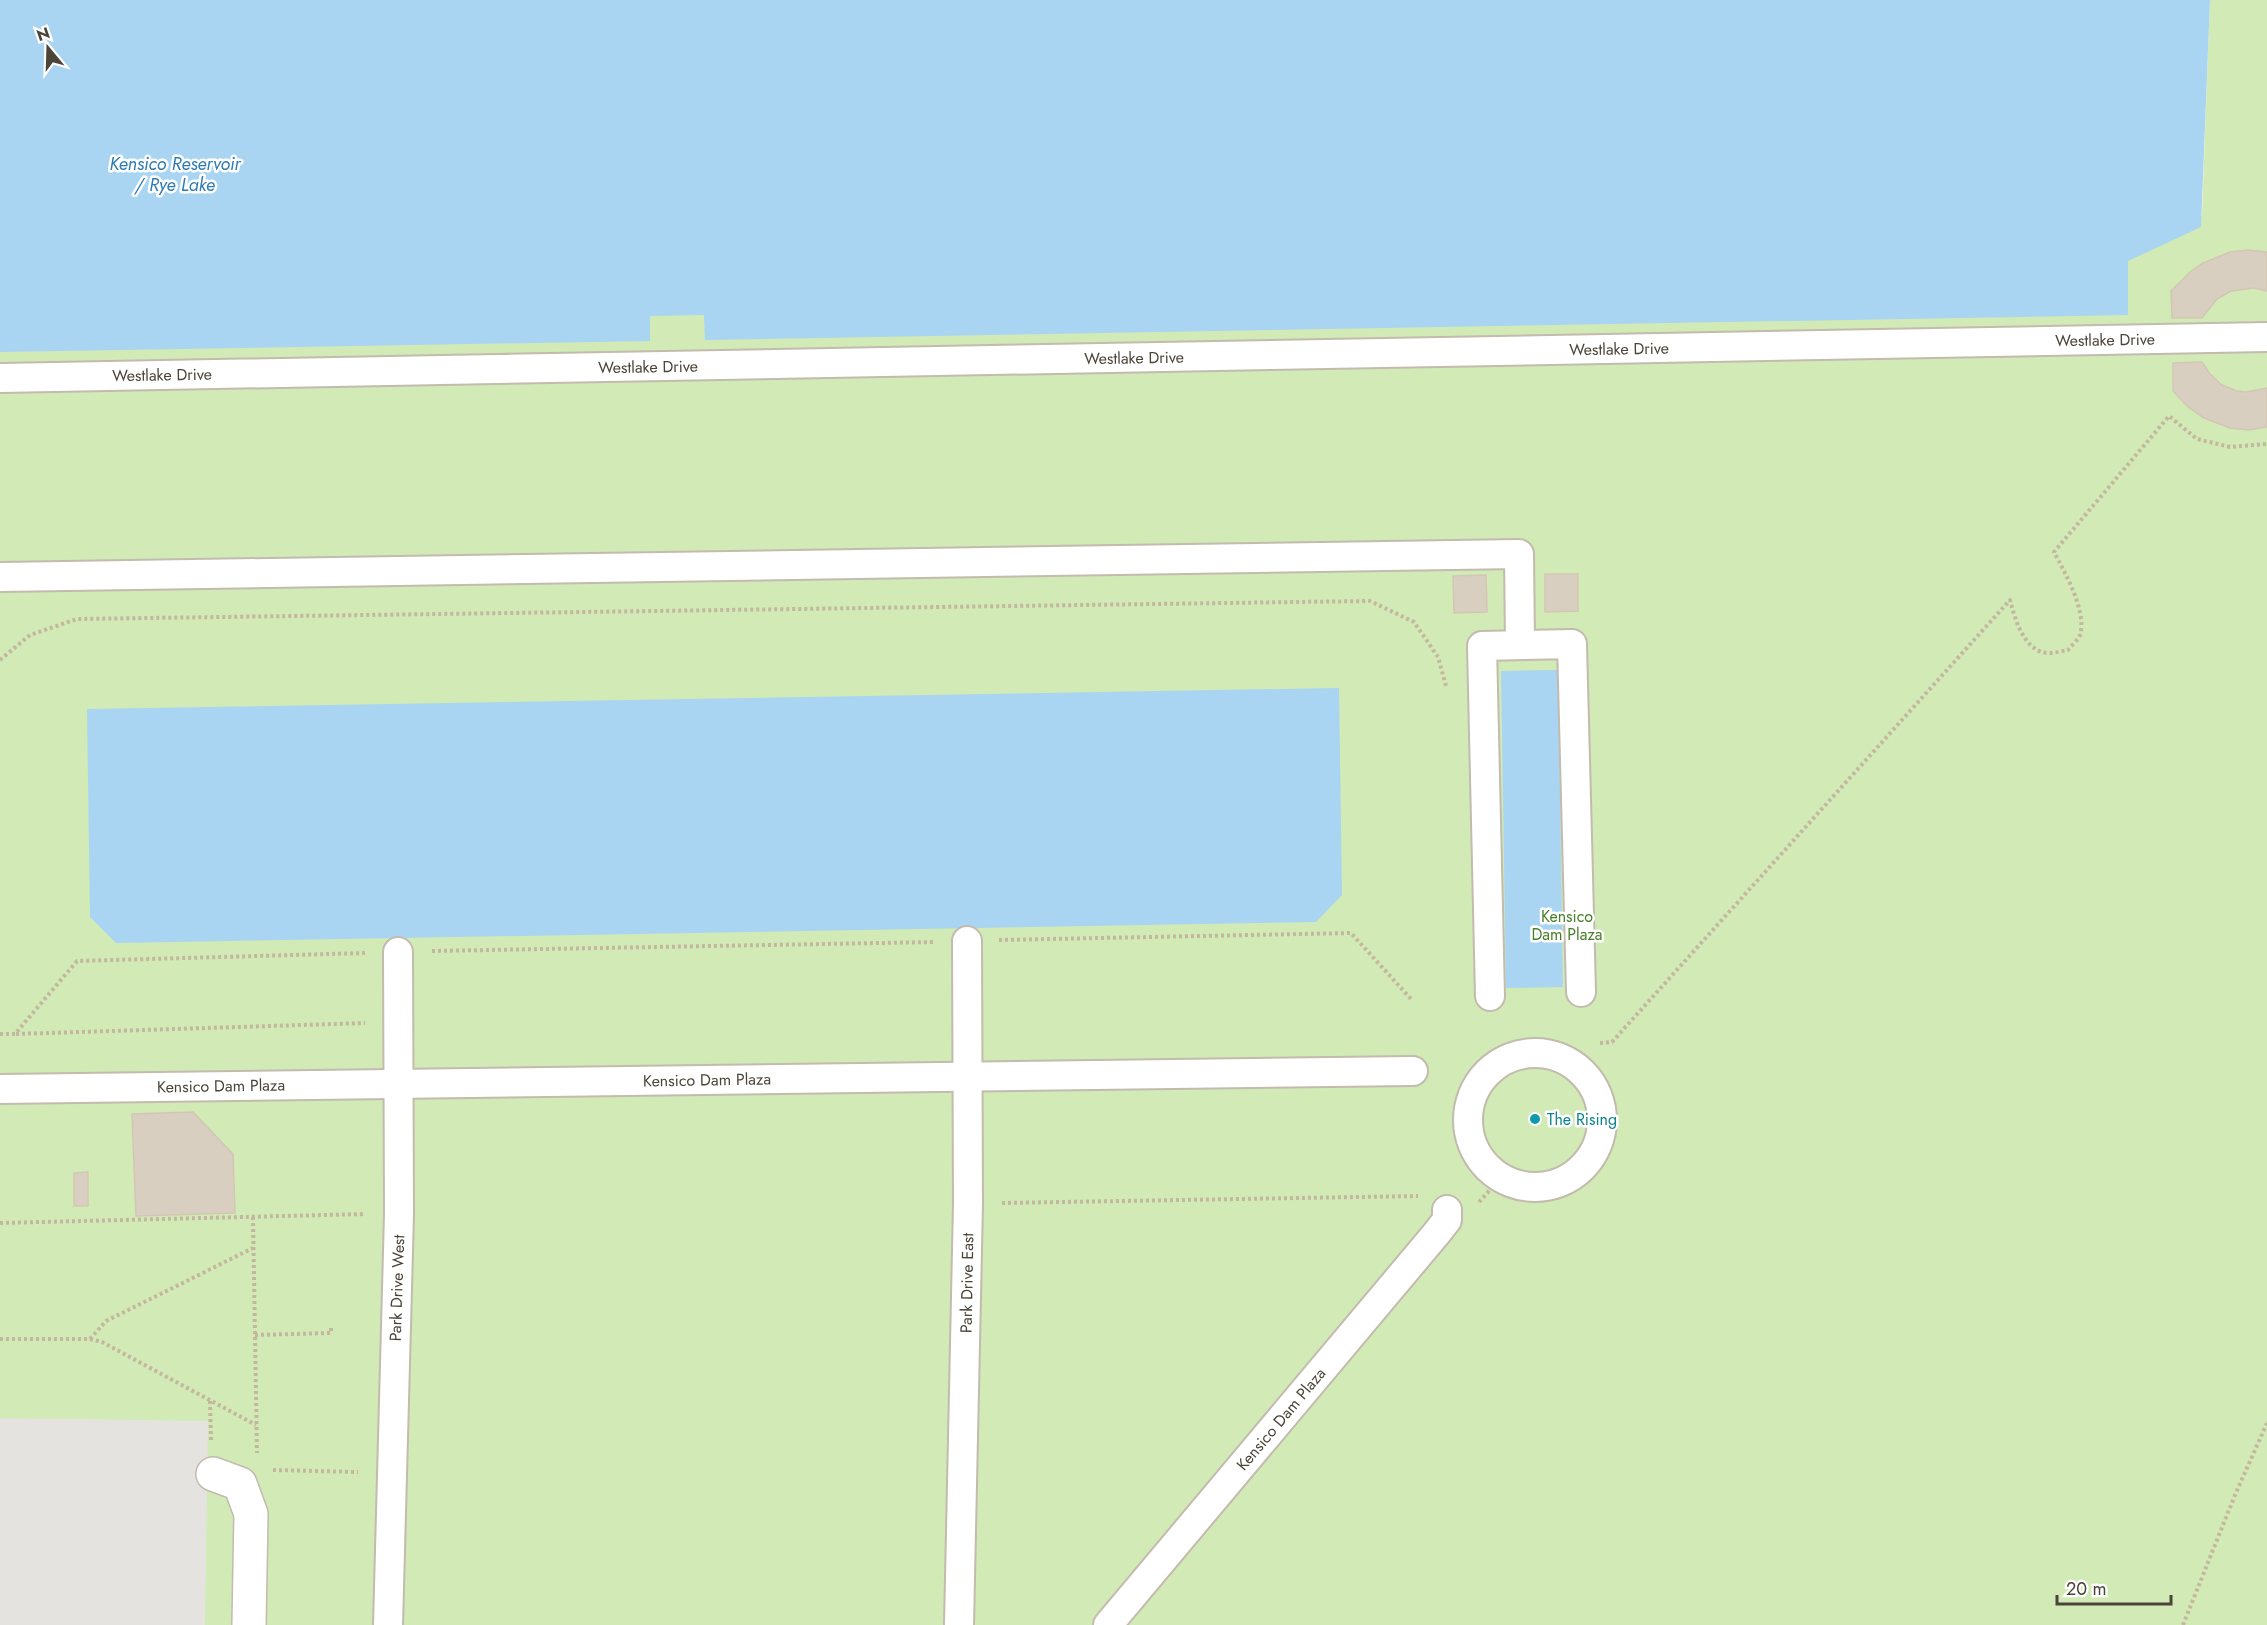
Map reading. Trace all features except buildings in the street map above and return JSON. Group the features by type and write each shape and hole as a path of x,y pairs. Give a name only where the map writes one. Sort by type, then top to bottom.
{"street":[{"name":"Westlake Drive","path":"0,378 2267,337"},
{"path":"0,577 1519,554 1520,645"},
{"path":"1490,996 1482,646 1572,644 1581,992"},
{"name":"Park Drive East","path":"959,1625 968,1203 967,941"},
{"name":"Park Drive West","path":"388,1625 399,1214 398,952"},
{"path":"1526,1053 1547,1053 1570,1061 1587,1077 1599,1097 1602,1108 1602,1132 1599,1143 1587,1163 1568,1178 1546,1186 1523,1186 1501,1178 1483,1163 1476,1153 1469,1133 1467,1123 1470,1103 1478,1084 1500,1062 1526,1053"},
{"name":"Kensico Dam Plaza","path":"0,1089 1413,1071"},
{"name":"Kensico Dam Plaza","path":"1108,1625 1436,1234 1447,1220 1447,1210"},
{"path":"240,1476 252,1514 249,1625"}],"path":[{"path":"1600,1043 1612,1042 2010,600 2016,621 2029,644 2046,653 2068,650 2080,636 2080,614 2070,582 2054,552 2169,416 2197,439 2230,447 2267,444"},
{"path":"0,660 30,636 77,619 1370,601 1414,622 1438,657 1448,690"},
{"path":"15,1034 77,962 398,952 1351,933 1411,999"},
{"path":"0,1034 398,1022"},
{"path":"968,1203 1418,1196"},
{"path":"0,1223 399,1214"},
{"path":"240,1476 257,1463 253,1217"},
{"path":"90,1339 106,1321 254,1248"},
{"path":"255,1335 332,1333 331,1325"},
{"path":"0,1340 90,1339 102,1342 256,1425"},
{"path":"2183,1625 2235,1495 2267,1423"},
{"path":"240,1476 392,1472"}],"green space":[{"name":"Kensico Dam Plaza","path":"2210,0 2267,0 2267,1625 0,1625 0,248 2202,216"}],"shaded area":[{"path":"0,1418 208,1421 205,1625 0,1625"}],"water":[{"name":"Kensico Reservoir / Rye Lake","path":"0,0 2210,0 2201,227 2128,261 2128,315 705,340 704,315 650,316 650,341 0,352"},
{"path":"1558,670 1563,987 1506,988 1501,671"},
{"path":"1339,688 1342,895 1316,922 116,943 90,917 87,709"}],"place":[{"name":"The Rising","path":"1535,1119"}]}
